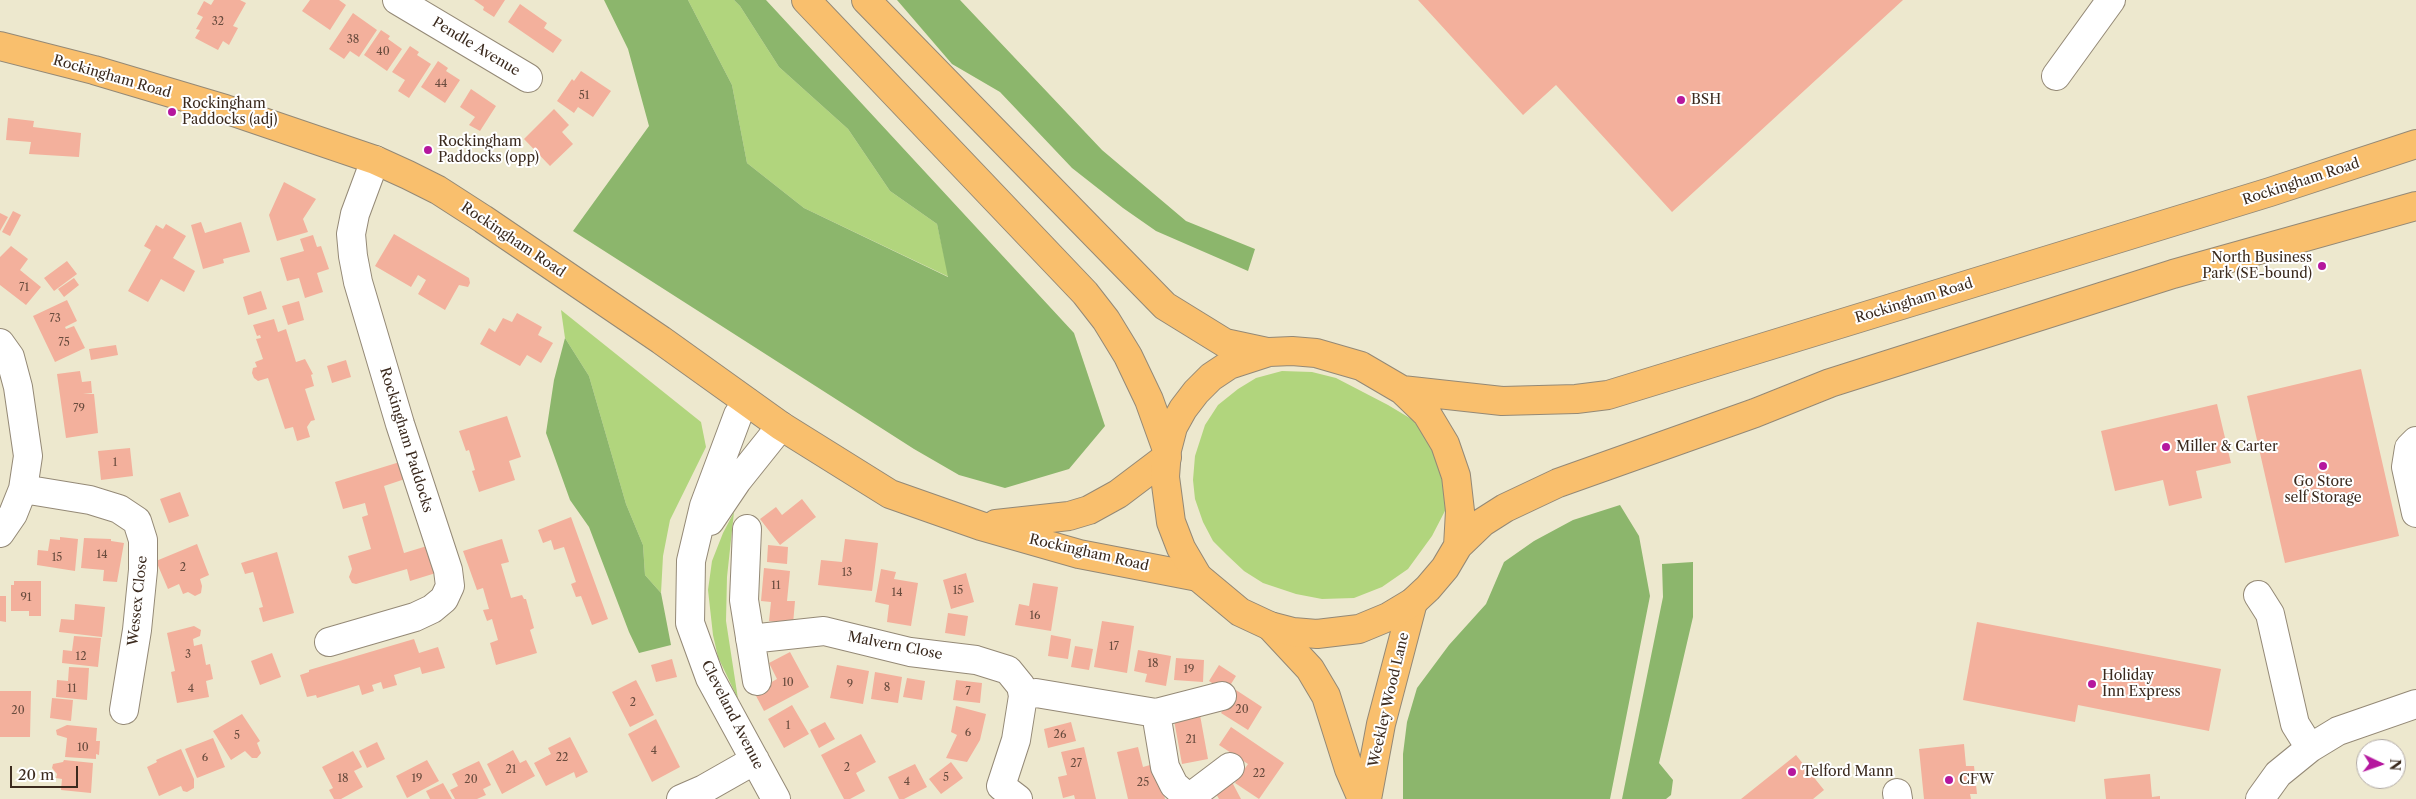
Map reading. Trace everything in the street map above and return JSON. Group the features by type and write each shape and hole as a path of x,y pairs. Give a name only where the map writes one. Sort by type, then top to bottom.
{"main road":[{"path":"806,0 1096,306 1128,356 1149,400 1167,453"},
{"path":"866,0 1165,306 1225,343 1269,352"},
{"name":"Rockingham Road","path":"0,46 94,70 215,107 375,160 438,190 483,218 781,426 890,494 981,526 1079,554 1198,577"},
{"name":"Rockingham Road","path":"1402,390 1502,401 1560,400 1608,395 2270,192 2416,144"},
{"path":"1458,546 1460,511 1456,476 1445,444 1427,414 1402,390 1382,376 1338,358 1292,350 1269,352 1248,357 1211,377 1183,409 1173,427 1167,453 1166,495 1171,522 1181,548 1198,577 1240,612 1270,626 1293,632 1317,634 1359,629 1388,617 1413,602 1428,588 1458,546 1483,522 1558,483 1755,413 1830,383 2173,274 2416,206"},
{"name":"Rockingham Road","path":"981,526 1069,516 1089,510 1118,494 1167,453"},
{"name":"Weekley Wood Lane","path":"1367,799 1381,724 1413,602"},
{"name":"Weekley Wood Lane","path":"1270,626 1310,669 1323,690 1332,710 1349,769 1362,799"}],"street":[{"name":"Pendle Avenue","path":"397,0 528,78"},
{"path":"2056,76 2111,0"},
{"name":"Rockingham Paddocks","path":"329,642 415,617 432,609 444,599 450,586 448,570 400,424 358,282 353,256 352,234 355,214 375,160"},
{"path":"0,343 10,357 25,430 28,456 24,489 13,514 0,533"},
{"name":"Cleveland Avenue","path":"747,402 738,415 704,506 691,561 690,624 710,678 776,799"},
{"name":"Cleveland Avenue","path":"696,540 737,482 781,426"},
{"path":"2416,441 2408,448 2406,467 2416,513"},
{"name":"Wessex Close","path":"24,489 90,500 119,509 137,521 143,540 143,570 137,630 124,710"},
{"path":"747,529 744,600 757,681"},
{"path":"2258,595 2270,614 2295,724 2310,748"},
{"name":"Malvern Close","path":"750,639 824,631 910,652 976,660 1008,670 1021,686 1023,696"},
{"path":"1002,795 1016,740 1023,696 1036,693 1156,713 1222,696"},
{"path":"2260,799 2278,774 2310,748 2338,732 2416,704"},
{"path":"1156,713 1165,767 1174,785 1189,798 1230,767"},
{"path":"681,799 755,760"}],"green space":[{"path":"604,0 688,0 732,85 747,163 804,208 948,277 937,224 890,191 848,129 779,67 740,6 734,0 766,0 1074,333 1105,426 1069,469 1005,488 959,475 914,449 573,231 649,126 628,49"},
{"path":"688,0 734,0 740,6 779,67 848,129 890,191 937,224 949,277 804,208 747,163 732,85"},
{"path":"897,0 960,0 1102,150 1186,221 1255,249 1248,271 1156,231 1123,208 1072,168 1000,92 952,64"},
{"path":"561,310 701,422 706,447 670,520 663,556 661,593 645,575 643,545 626,504 589,376 565,338"},
{"path":"565,338 589,376 626,504 643,545 645,575 661,593 671,645 639,653 629,632 589,527 570,500 546,433 554,380"},
{"path":"1282,371 1312,372 1336,378 1388,405 1413,420 1430,441 1442,465 1447,507 1432,536 1408,569 1382,587 1354,598 1322,599 1296,594 1263,583 1244,571 1213,541 1203,522 1195,499 1193,480 1195,456 1205,425 1218,405 1256,378"},
{"path":"1620,505 1639,536 1650,596 1610,799 1403,799 1403,754 1407,722 1417,688 1449,645 1486,604 1504,562 1534,541 1573,520"},
{"path":"734,512 727,577 726,621 738,699 718,657 713,635 708,590 712,561"},
{"path":"1693,562 1693,617 1659,763 1673,780 1671,795 1666,799 1622,799 1663,597 1662,564"}],"building":[{"path":"214,0 240,0 246,3 233,26 238,28 229,45 223,41 218,50 195,38 200,30 196,29 203,17 197,14 204,1 211,5"},
{"path":"310,0 339,0 346,5 330,30 302,11"},
{"path":"474,0 505,0 494,17 483,10 484,7"},
{"name":"BSH","path":"1418,0 1903,0 1672,212 1556,85 1523,115"},
{"path":"520,4 547,23 544,28 562,40 553,53 508,22"},
{"path":"353,13 377,30 359,57 350,51 344,59 329,49"},
{"path":"381,30 390,36 388,39 402,49 387,71 364,55"},
{"path":"410,46 419,52 417,55 431,64 409,98 398,91 405,80 392,72"},
{"path":"438,61 448,68 446,71 460,80 445,103 421,87"},
{"path":"581,71 611,91 593,117 578,107 574,113 557,101 572,79 574,81"},
{"path":"471,89 496,106 480,131 469,125 475,117 460,107"},
{"path":"554,109 569,125 562,132 573,144 550,166 524,139"},
{"path":"8,118 34,121 33,127 81,133 79,157 29,154 31,142 6,140"},
{"path":"284,182 316,199 303,219 308,232 277,241 269,215"},
{"path":"13,211 21,215 10,236 2,232"},
{"path":"0,213 8,217 0,231"},
{"path":"201,222 205,233 241,222 250,252 223,259 224,263 203,269 191,225"},
{"path":"166,224 186,236 173,258 195,271 184,292 161,279 148,302 128,291 151,250 144,246 156,225 163,229"},
{"path":"394,234 469,278 470,283 468,287 459,285 445,310 418,294 426,280 418,275 411,287 375,266"},
{"path":"313,235 317,247 321,246 329,269 317,273 323,292 305,298 299,278 287,281 280,258 304,251 300,239"},
{"path":"11,246 28,259 20,270 41,287 26,305 0,285 0,257"},
{"path":"67,261 77,274 54,291 44,278"},
{"path":"74,278 79,285 64,297 58,289"},
{"path":"261,291 267,309 248,315 243,297"},
{"path":"67,300 77,321 65,327 66,329 74,326 85,348 55,362 33,316"},
{"path":"299,301 304,320 288,325 282,306"},
{"path":"517,313 542,327 538,335 553,343 541,363 527,355 520,366 480,344 489,328 495,332 503,318 512,322"},
{"path":"274,319 278,332 286,329 296,362 305,359 313,374 311,375 314,386 305,389 315,420 311,421 307,427 310,437 297,441 293,427 285,429 268,378 258,381 252,373 253,368 257,367 255,362 263,359 256,339 261,338 260,335 257,336 253,325"},
{"path":"116,345 118,355 91,360 89,349"},
{"path":"346,360 351,377 332,383 327,366"},
{"name":"Go Store self Storage","path":"2361,369 2399,536 2285,563 2247,396"},
{"path":"80,371 82,382 91,381 92,393 83,394 94,394 98,433 66,438 57,374"},
{"name":"Miller & Carter","path":"2217,404 2231,463 2196,471 2202,498 2169,506 2163,480 2115,491 2101,431"},
{"path":"507,416 521,457 509,461 515,480 479,492 472,471 475,470 469,450 466,451 459,431"},
{"path":"130,448 133,476 101,480 98,451"},
{"path":"403,461 408,478 384,486 404,553 427,546 439,572 410,581 407,569 356,584 352,583 349,577 352,569 348,556 371,549 362,517 368,515 365,503 343,509 335,482"},
{"path":"180,492 189,516 169,523 160,499"},
{"path":"802,499 816,517 780,545 760,519 776,507 782,515"},
{"path":"571,517 608,619 592,625 581,596 576,597 571,584 576,582 564,547 554,550 551,540 543,543 538,530"},
{"path":"60,537 78,539 75,571 37,565 38,550 48,551 50,539 60,540"},
{"path":"84,538 111,539 111,541 124,543 117,582 103,581 104,570 81,568"},
{"path":"502,539 509,562 501,564 511,598 522,595 526,599 534,628 530,630 537,653 496,665 490,643 498,640 492,619 487,621 483,610 489,609 483,588 477,590 463,551"},
{"path":"845,539 878,543 872,591 818,585 821,560 842,562"},
{"path":"197,544 209,575 200,579 201,593 195,596 188,592 183,594 179,584 168,589 156,561"},
{"path":"768,545 788,547 787,564 767,562"},
{"path":"277,552 294,613 263,622 259,608 263,607 253,572 245,574 241,563"},
{"path":"764,568 790,571 787,601 795,601 793,624 769,621 771,602 761,601"},
{"path":"881,569 896,572 894,579 918,583 911,626 887,622 889,605 875,602"},
{"path":"966,573 974,602 951,609 943,580"},
{"path":"14,581 41,581 41,616 29,616 29,611 11,611 11,585 14,585"},
{"path":"1033,583 1058,587 1051,631 1015,625 1019,604 1029,606"},
{"path":"0,596 6,596 6,622 0,621"},
{"path":"75,604 105,607 102,637 59,632 61,619 74,620"},
{"path":"948,613 968,616 965,636 945,633"},
{"path":"1102,621 1134,626 1127,673 1094,667"},
{"name":"Holiday Inn Express","path":"1977,622 2221,669 2209,731 2078,705 2075,722 1963,700"},
{"path":"194,626 201,630 200,636 193,639 194,646 202,644 206,665 210,664 213,679 206,681 209,697 177,703 171,672 175,671 167,633"},
{"path":"1051,635 1071,639 1068,659 1048,656"},
{"path":"74,636 101,638 98,667 62,663 63,650 72,651"},
{"path":"414,639 419,653 438,647 445,668 422,674 420,667 394,675 397,685 383,689 381,682 372,685 374,691 362,695 359,685 317,698 316,695 307,697 300,675 309,672 309,670"},
{"path":"1075,646 1093,649 1089,670 1071,667"},
{"path":"1138,650 1171,656 1166,686 1145,682 1147,674 1134,671"},
{"path":"790,652 809,687 764,711 754,692 777,679 769,663"},
{"path":"272,653 281,677 260,685 251,661"},
{"path":"1176,658 1204,660 1203,682 1174,680"},
{"path":"672,659 677,677 656,682 651,665"},
{"path":"837,665 869,671 863,704 830,698"},
{"path":"1219,665 1236,676 1226,692 1209,681"},
{"path":"69,667 89,668 87,700 56,697 57,680 68,681"},
{"path":"875,672 902,677 898,703 871,699"},
{"path":"907,678 925,681 922,700 903,697"},
{"path":"636,680 654,715 630,727 612,692"},
{"path":"956,680 982,683 980,703 953,700"},
{"path":"1236,690 1262,707 1248,730 1221,713"},
{"path":"0,691 31,691 30,737 0,737"},
{"path":"52,698 73,700 71,721 50,718"},
{"path":"792,705 809,734 784,748 768,719"},
{"path":"956,706 986,714 980,740 967,762 946,758 957,735 951,732"},
{"path":"242,714 260,741 257,743 261,753 257,758 252,758 245,751 231,760 213,731"},
{"path":"1200,715 1208,759 1182,764 1174,720"},
{"path":"656,719 680,767 652,782 628,734"},
{"path":"825,722 835,739 819,748 810,730"},
{"path":"1071,722 1076,741 1048,748 1044,729"},
{"path":"67,725 97,728 96,741 100,741 99,755 96,754 96,759 65,757 67,738 57,735 56,730"},
{"path":"1231,727 1284,763 1259,799 1235,783 1248,764 1219,745"},
{"path":"861,734 876,762 856,773 865,791 850,799 844,799 821,755"},
{"path":"570,737 588,772 576,778 574,772 546,786 534,763 551,754 548,748"},
{"path":"213,738 225,767 197,778 185,749"},
{"path":"377,742 385,759 367,768 359,751"},
{"name":"CFW","path":"1964,744 1966,766 1974,766 1977,794 1970,794 1971,799 1924,799 1919,749"},
{"path":"1084,747 1096,799 1075,799 1074,795 1063,798 1058,777 1067,775 1061,752"},
{"path":"1138,747 1143,767 1157,763 1165,799 1128,799 1117,752"},
{"path":"181,749 194,779 194,788 187,792 183,791 181,786 159,796 147,767 157,762 156,760"},
{"path":"513,750 520,763 526,760 535,776 502,794 487,764"},
{"path":"353,751 362,767 354,771 363,787 341,799 334,799 329,790 333,788 322,767"},
{"name":"Telford Mann","path":"1796,755 1824,790 1813,799 1741,799"},
{"path":"64,760 93,763 91,793 61,790 62,779 56,778 57,774 52,768 53,764 63,762"},
{"path":"427,760 439,781 407,798 396,776"},
{"path":"479,761 491,785 483,789 486,795 477,799 455,799 450,790 458,786 452,774"},
{"path":"951,762 963,778 941,794 929,779"},
{"path":"915,764 927,787 904,799 899,799 888,777"},
{"path":"2150,774 2152,797 2160,796 2160,799 2106,799 2104,779"},
{"path":"1232,782 1241,799 1219,799 1214,790"},
{"path":"443,783 452,799 430,799 426,791"}],"place":[{"name":"BSH","path":"1681,100"},
{"name":"Rockingham Paddocks (adj)","path":"172,112"},
{"name":"Rockingham Paddocks (opp)","path":"428,150"},
{"name":"North Business Park (SE-bound)","path":"2322,266"},
{"name":"Miller & Carter","path":"2166,447"},
{"name":"Go Store self Storage","path":"2323,466"},
{"name":"Holiday Inn Express","path":"2092,684"},
{"name":"Telford Mann","path":"1792,772"},
{"name":"CFW","path":"1949,780"}]}
